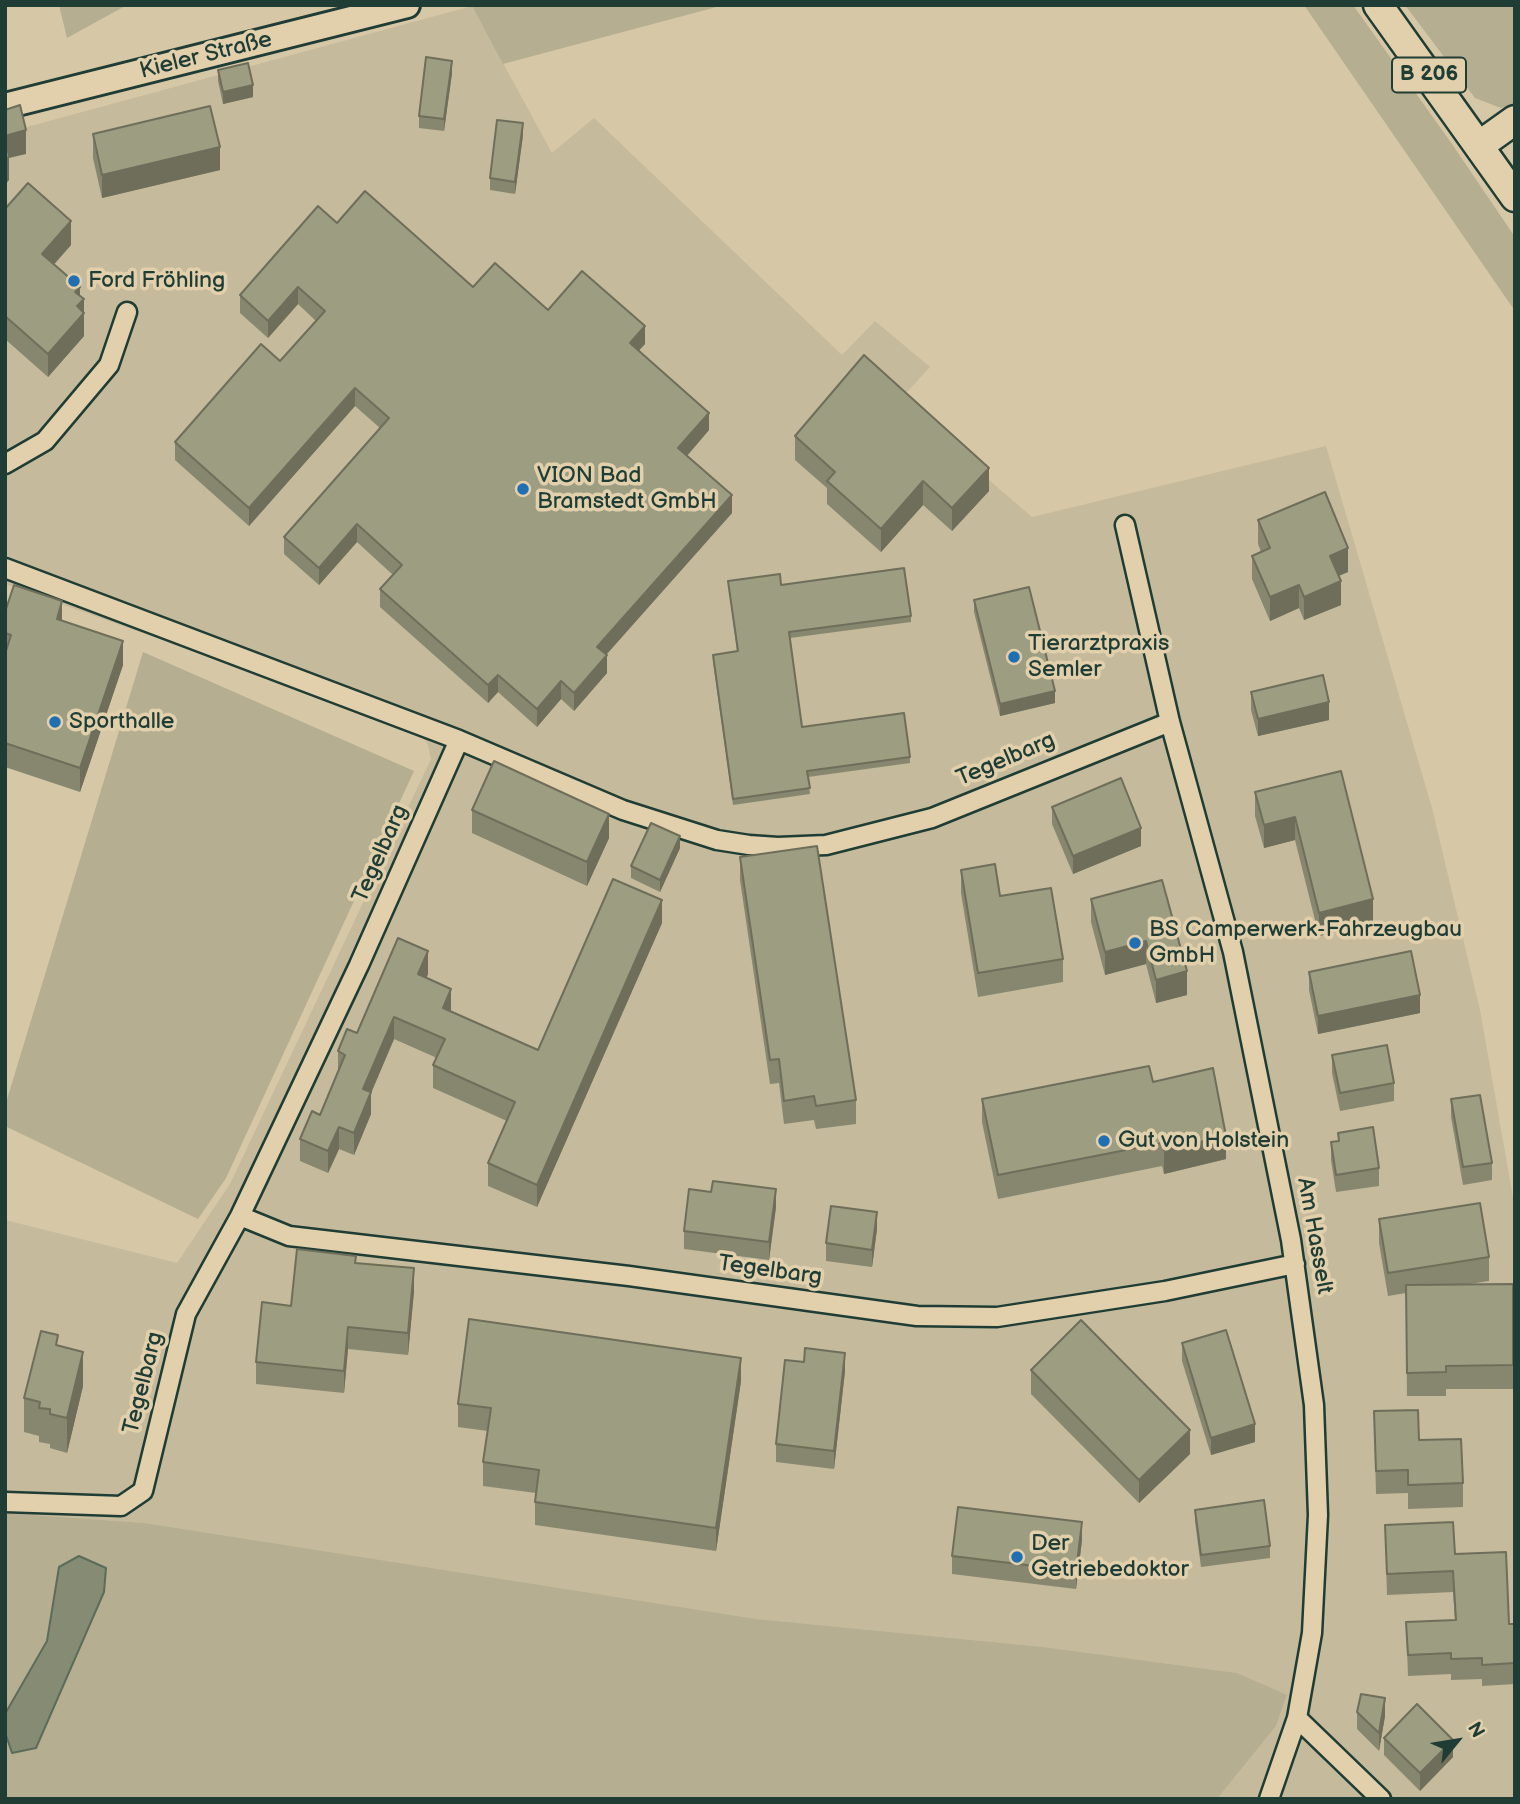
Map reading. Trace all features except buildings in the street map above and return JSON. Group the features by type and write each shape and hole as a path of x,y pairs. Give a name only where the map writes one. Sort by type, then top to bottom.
{"main road":[{"name":"B 206","path":"1378,5 1497,157 1515,197"},
{"path":"1497,157 1515,120"}],"street":[{"name":"Kieler Straße","path":"5,106 407,5"},
{"path":"5,464 45,441 109,365 127,312"},
{"name":"Am Hasselt","path":"1125,524 1170,722 1231,945 1295,1264 1314,1405 1318,1515 1312,1633 1297,1718 1269,1799"},
{"name":"Tegelbarg","path":"5,568 459,740 624,810 717,839 778,848 827,845 932,818 1170,722"},
{"name":"Tegelbarg","path":"5,1502 121,1506 143,1491 186,1314 240,1216 359,965 459,740"},
{"name":"Tegelbarg","path":"240,1216 289,1236 629,1276 916,1316 998,1317 1165,1291 1295,1264"},
{"path":"1297,1718 1381,1799"}],"shaded area":[{"path":"59,5 127,5 67,38"},
{"path":"724,5 503,64 472,6"},
{"path":"1304,5 1353,5 1452,144 1515,237 1515,311"},
{"path":"1405,5 1515,5 1515,104 1501,108 1475,98"},
{"path":"472,6 552,153 594,118 842,355 875,321 930,367 898,402 1032,517 1326,446 1432,808 1480,1010 1515,1209 1515,1799 1217,1799 1276,1726 1287,1696 1237,1673 1044,1647 757,1619 145,1523 5,1513 5,1220 177,1263 230,1184 431,759 428,745 418,731 5,584 5,133"},
{"path":"143,652 414,771 226,1178 198,1219 5,1126 5,1106"},
{"path":"5,1513 145,1523 757,1619 1044,1647 1237,1673 1287,1695 1276,1726 1217,1799 12,1799 5,1796 5,1732 12,1753 36,1747 59,1567 47,1641 5,1714"},
{"path":"79,1556 106,1568 104,1592 36,1748 12,1753 5,1732 5,1714 47,1641 59,1567"}],"place":[{"name":"Ford Fröhling","path":"74,281"},
{"name":"VION Bad Bramstedt GmbH","path":"523,489"},
{"name":"Tierarztpraxis Semler","path":"1014,657"},
{"name":"Sporthalle","path":"55,722"},
{"name":"BS Camperwerk-Fahrzeugbau GmbH","path":"1135,943"},
{"name":"Gut von Holstein","path":"1104,1141"},
{"name":"Der Getriebedoktor","path":"1017,1557"}]}
